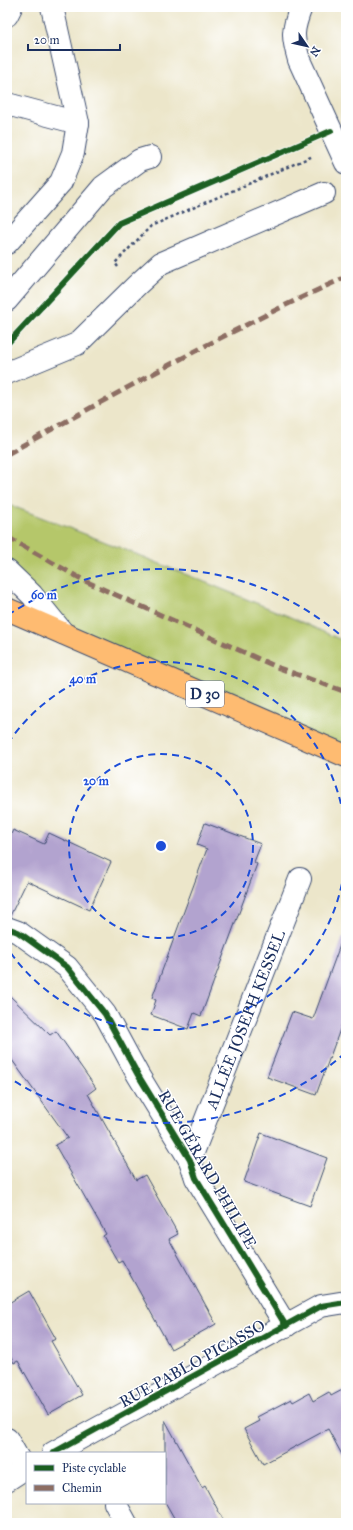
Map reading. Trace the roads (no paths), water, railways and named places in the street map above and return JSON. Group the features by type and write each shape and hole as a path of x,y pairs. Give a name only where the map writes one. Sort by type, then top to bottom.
{"main road":[{"name":"D 30","path":"7,609 346,756"}],"street":[{"path":"7,15 11,7"},
{"path":"7,243 61,182 73,153 78,123 52,7"},
{"path":"301,7 294,25 294,42 299,60 344,160"},
{"path":"7,104 78,123"},
{"path":"7,300 104,187 140,160 150,158"},
{"path":"7,373 77,344 137,285 162,263 324,193"},
{"path":"7,571 32,595 64,633"},
{"name":"ALLÉE JOSEPH KESSEL","path":"190,1160 300,879"},
{"name":"RUE GÉRARD PHILIPE","path":"7,928 18,932 67,967 105,1014 138,1076 190,1160 196,1178 286,1326"},
{"name":"RUE PABLO PICASSO","path":"57,1452 84,1446 321,1306 346,1302"},
{"path":"7,1439 19,1472"},
{"path":"116,1504 126,1523"}]}
